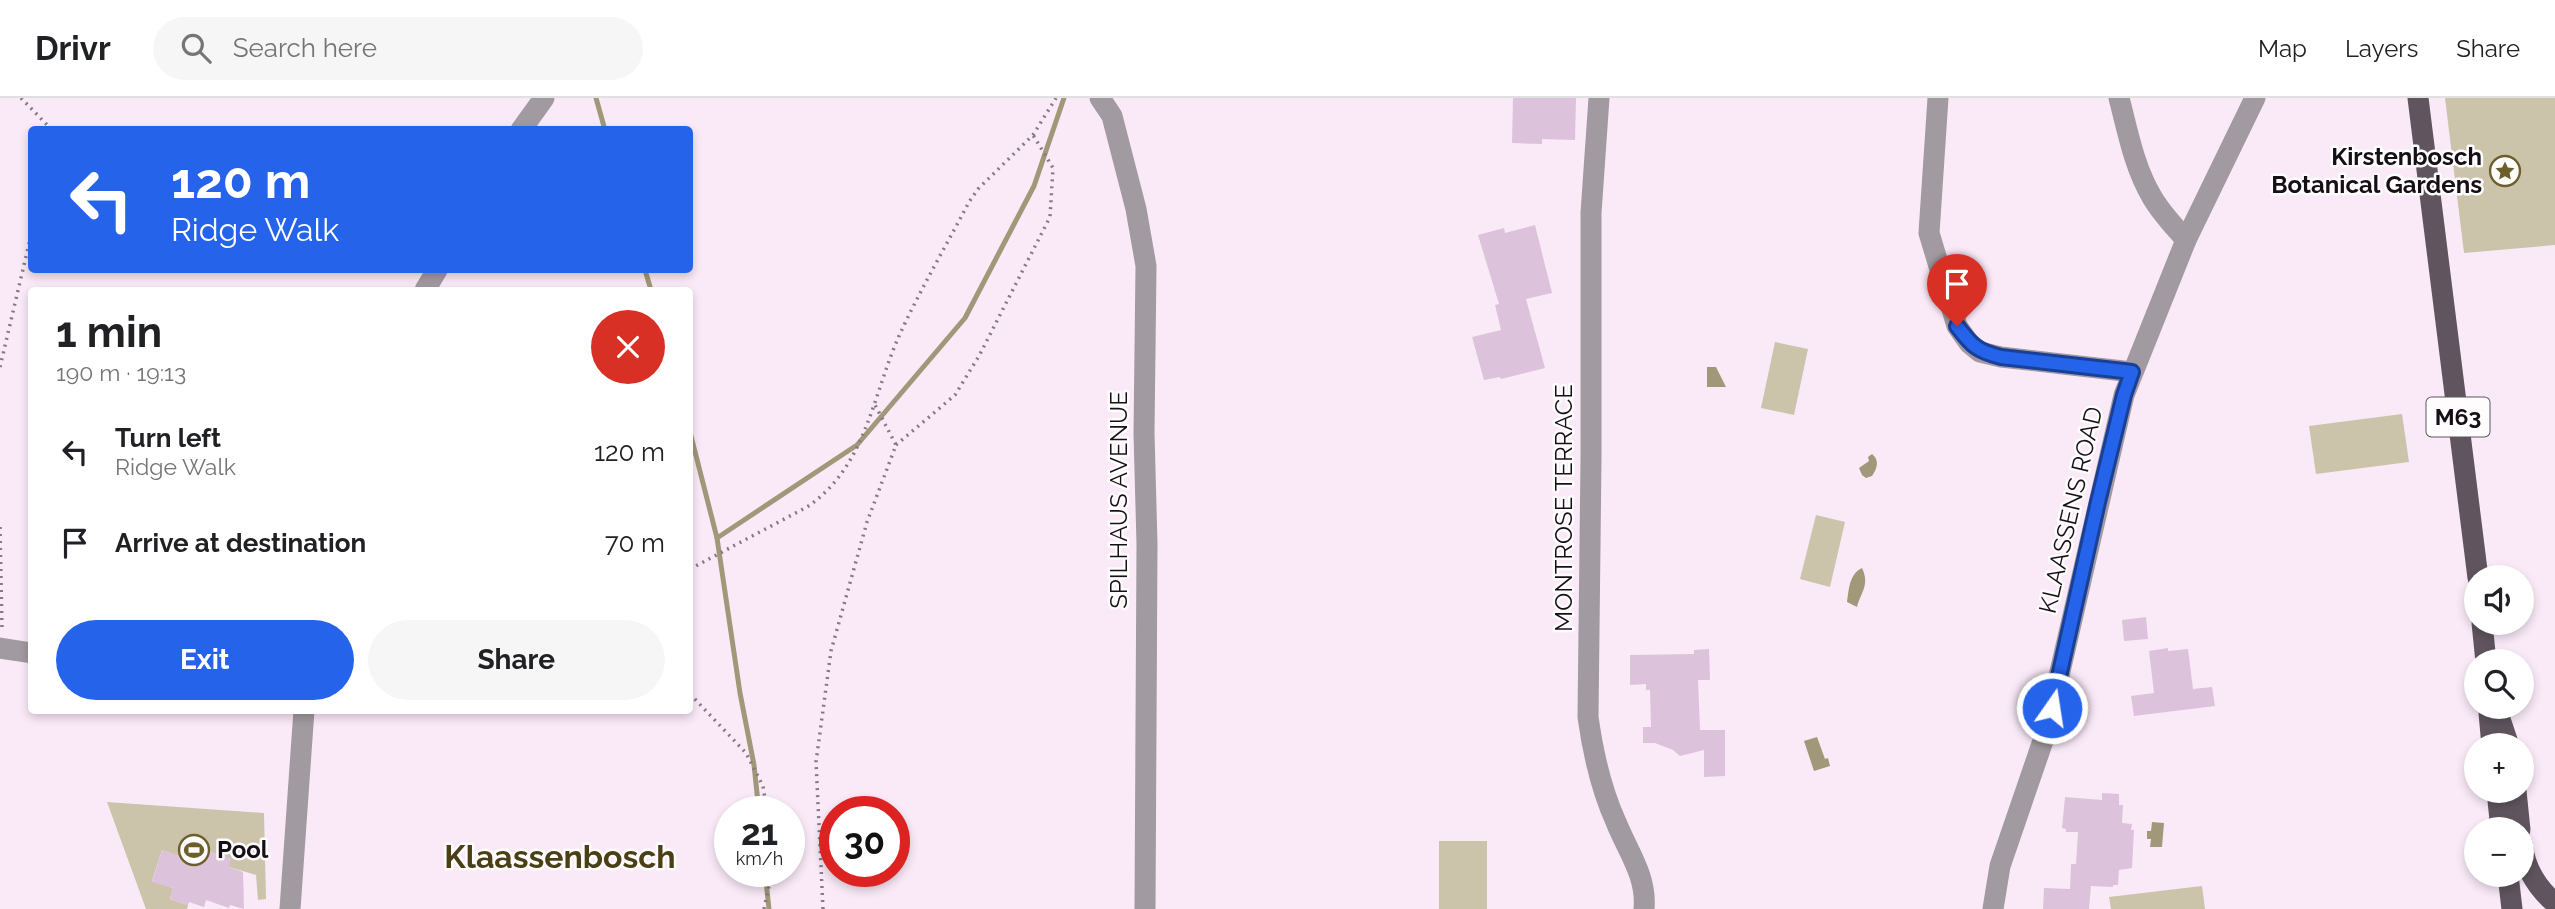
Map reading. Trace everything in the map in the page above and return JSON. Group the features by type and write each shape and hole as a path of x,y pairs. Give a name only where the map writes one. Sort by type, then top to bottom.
{"main road":[{"name":"M63","path":"2418,98 2476,565"},
{"path":"2534,880 2555,903"},
{"path":"2509,887 2512,909"}],"street":[{"path":"524,126 544,98"},
{"name":"SPILHAUS AVENUE","path":"1100,98 1112,116 1136,209 1146,266 1145,909"},
{"name":"MONTROSE TERRACE","path":"1600,98 1591,213 1588,717 1606,796 1641,876 1644,909"},
{"path":"1938,98 1929,233 1957,326 1969,343 1980,352 2001,357 2132,372"},
{"path":"2119,98 2142,178 2153,200 2186,240"},
{"name":"KLAASSENS ROAD","path":"1993,909 2000,866 2046,732 2124,395 2186,240 2255,98"},
{"path":"1,648 28,652"},
{"path":"290,909 304,714"}],"path":[{"path":"21,98 48,126"},
{"path":"693,567 807,508 825,495 850,463 862,440 873,402 900,335 969,202 978,189 1033,135 1056,98"},
{"path":"823,909 816,762 831,651 867,522 896,445 955,395 979,356 1050,217 1053,168 1033,135"},
{"path":"0,367 28,248"},
{"path":"873,402 896,445"},
{"path":"0,527 1,648"},
{"path":"693,697 746,753 763,786 765,796"},
{"path":"764,909 769,887"}],"shaded area":[{"name":"Kirstenbosch Botanical Gardens","path":"2445,98 2555,98 2555,245 2464,253"},
{"path":"1775,342 1808,349 1794,415 1761,408"},
{"path":"1707,367 1716,367 1726,387 1707,387"},
{"path":"2402,414 2409,462 2316,474 2309,426"},
{"path":"1872,454 1877,462 1876,468 1872,476 1866,478 1859,468 1869,461 1868,457"},
{"path":"1816,515 1845,522 1830,587 1800,579"},
{"path":"1862,568 1865,584 1857,607 1847,602 1852,578"},
{"path":"1817,737 1830,766 1814,771 1804,741"},
{"path":"107,802 264,813 266,899 258,900 256,875 229,867 186,843 181,857 162,850 152,881 173,888 170,899 188,905 187,909 146,909"},
{"path":"2152,822 2164,823 2162,847 2150,847 2151,839 2147,839 2147,831 2151,831"},
{"path":"1439,841 1487,841 1487,909 1439,909"},
{"path":"2202,886 2205,909 2111,909 2109,897"}],"building":[{"path":"1513,98 1576,98 1575,140 1542,139 1542,144 1512,143"},
{"path":"1535,225 1552,293 1526,299 1545,368 1501,379 1484,380 1472,337 1501,330 1495,305 1499,304 1478,235 1504,228 1505,233"},
{"path":"2146,617 2148,639 2124,641 2122,620"},
{"path":"2168,648 2168,651 2188,649 2193,689 2212,687 2215,706 2134,716 2131,696 2154,693 2149,651"},
{"path":"1709,649 1710,680 1698,680 1700,730 1725,730 1725,776 1704,777 1704,750 1680,756 1655,743 1643,743 1643,727 1651,727 1650,690 1646,690 1646,684 1630,685 1630,655 1694,654 1694,650"},
{"path":"2102,793 2119,794 2119,805 2123,805 2122,823 2132,824 2132,868 2119,870 2118,885 2091,886 2089,909 2043,909 2044,888 2070,889 2071,864 2076,864 2078,832 2066,832 2066,829 2062,828 2065,797 2102,800"},
{"path":"186,843 231,858 229,867 243,872 244,909 230,905 229,908 206,900 204,907 189,902 188,905 170,899 173,888 152,882 162,850 181,857"}],"waterway":[{"path":"596,98 604,126"},
{"path":"757,796 717,538 857,445 965,318 1034,186 1064,98"},
{"path":"646,273 650,287"},
{"path":"693,444 717,538"},
{"path":"767,887 769,909"}],"place":[{"name":"Kirstenbosch Botanical Gardens","path":"2505,171"},
{"name":"Pool","path":"194,850"}],"district":[{"name":"Klaassenbosch","path":"560,857"}],"route":[{"path":"1957,326 1969,343 1980,352 2018,360 2132,372 2098,502 2052,708"}]}
